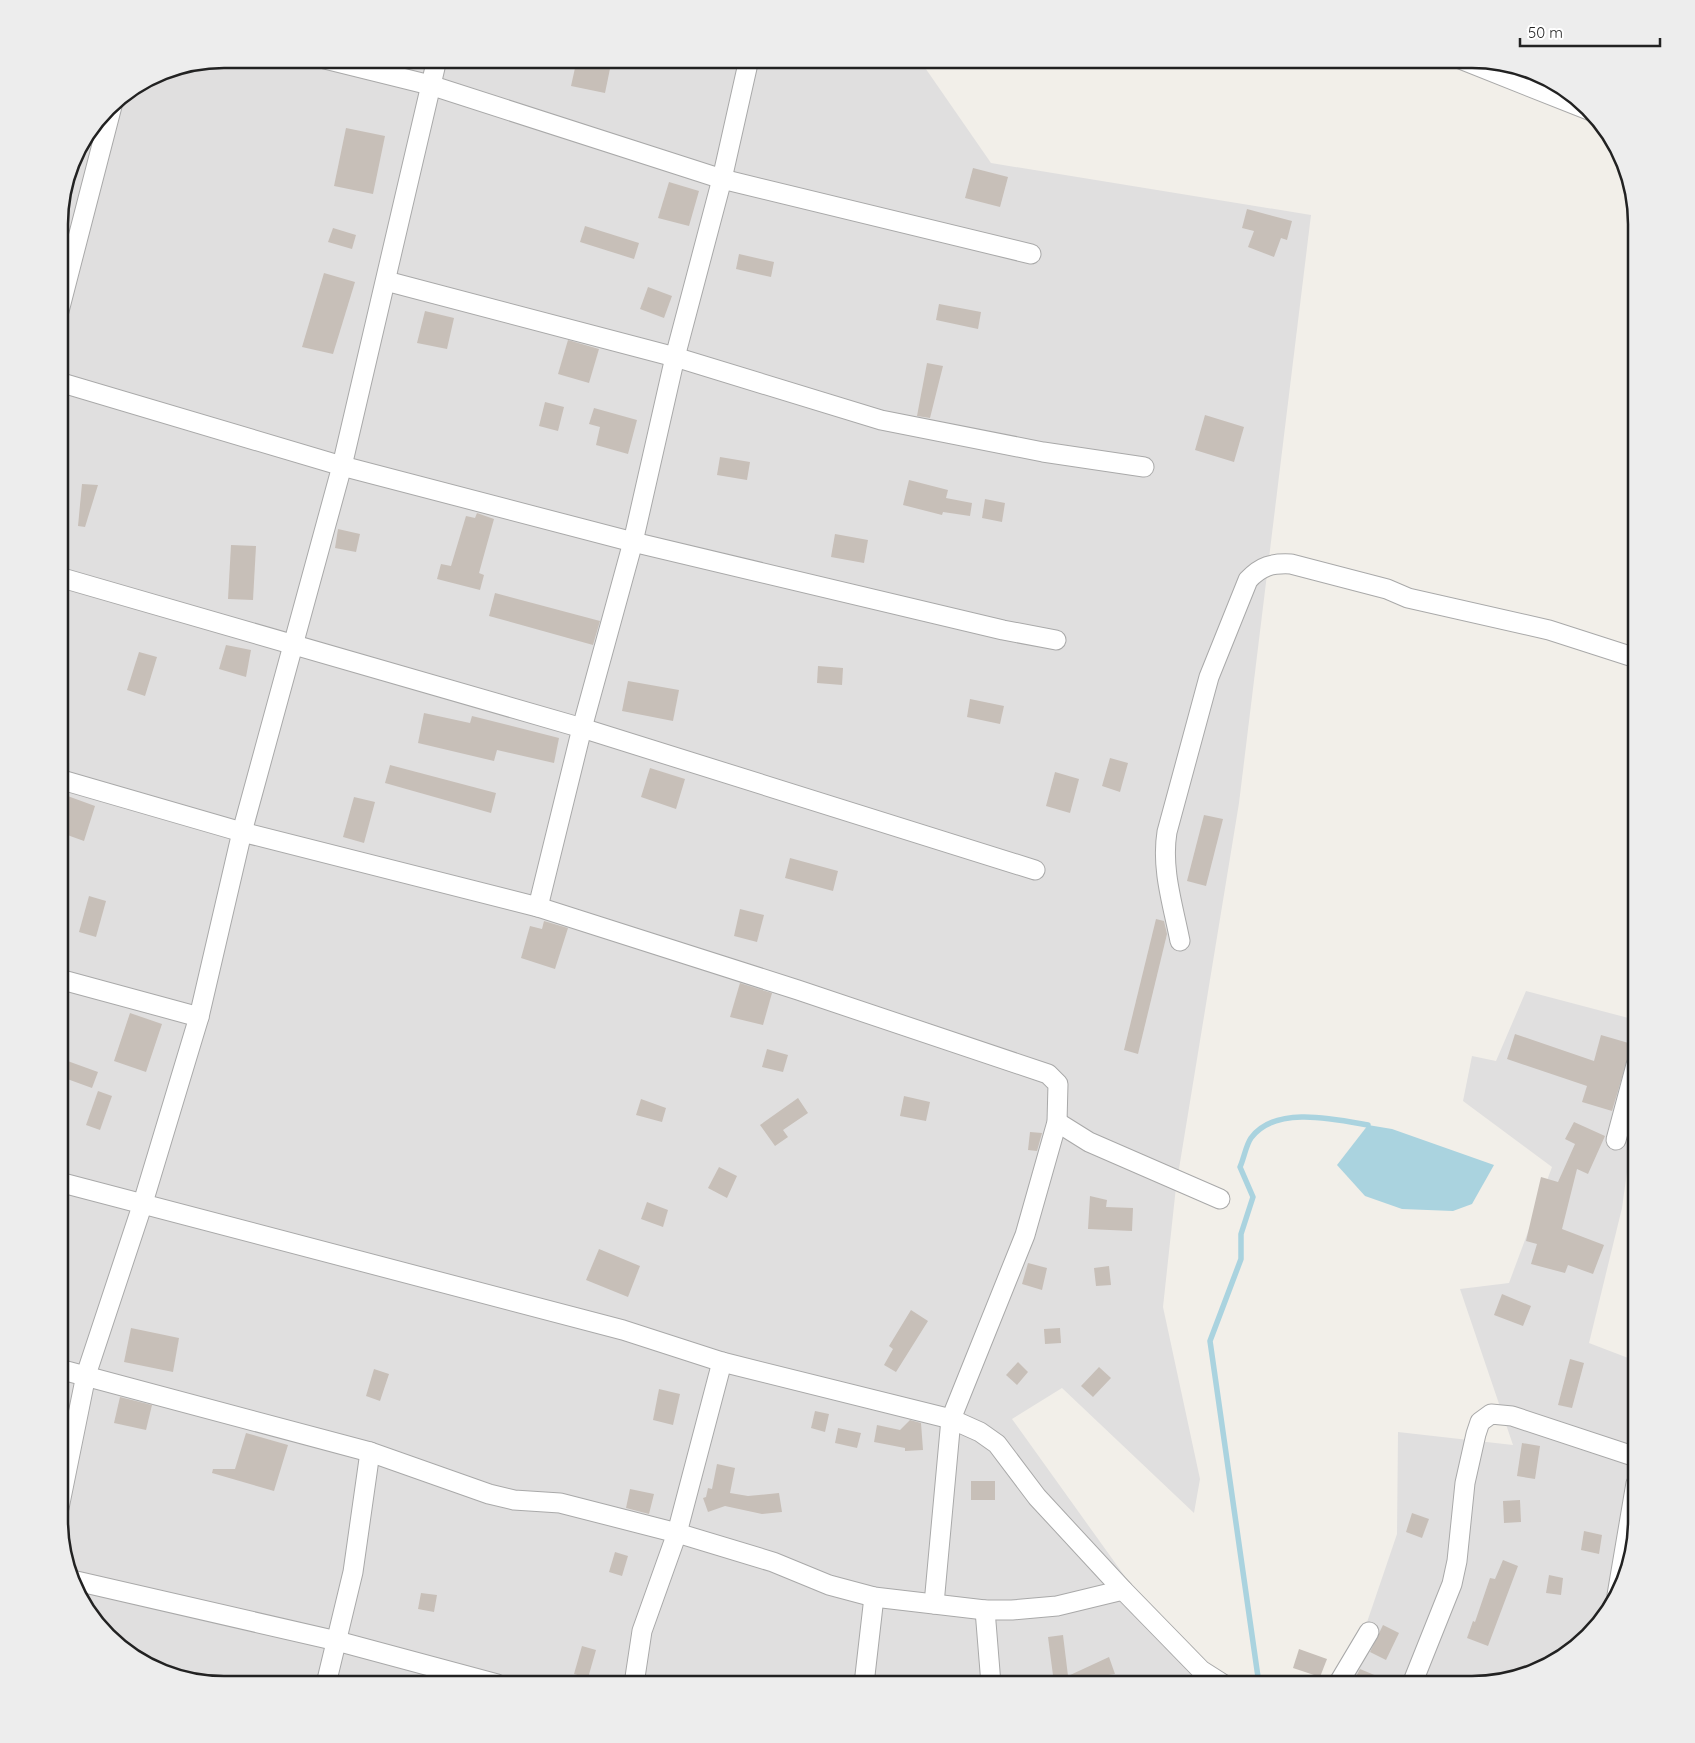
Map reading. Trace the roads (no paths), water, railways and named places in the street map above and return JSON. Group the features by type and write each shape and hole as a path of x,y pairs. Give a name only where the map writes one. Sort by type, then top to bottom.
{"street":[{"path":"361,68 430,85 722,179 1031,254"},
{"path":"68,1464 86,1375 142,1206 199,1017 242,832 342,466 435,68"},
{"path":"538,907 582,728 634,542 675,358 722,179 747,68"},
{"path":"1483,68 1569,102"},
{"path":"68,277 109,118"},
{"path":"386,281 675,358 881,420 1043,452 1144,467"},
{"path":"68,385 342,466 634,542 993,628 1056,640"},
{"path":"1180,940 1164,852 1167,832 1208,677 1248,580 1258,569 1278,563 1290,564 1387,589 1408,598 1556,632 1628,655"},
{"path":"68,580 582,728 1035,870"},
{"path":"68,782 242,832 538,907 798,990 1048,1074 1058,1084 1057,1122 1024,1235 951,1419 934,1604"},
{"path":"68,981 199,1017"},
{"path":"1616,1140 1628,1095"},
{"path":"1057,1122 1089,1142 1220,1199"},
{"path":"68,1185 142,1206 614,1328 722,1362 951,1419 980,1432 997,1444 1037,1497 1123,1590 1201,1670 1211,1676"},
{"path":"635,1676 642,1631 677,1533 722,1362"},
{"path":"68,1371 370,1452 489,1494 514,1500 560,1503 677,1533 773,1562 830,1585 874,1596 985,1610 1057,1606 1123,1590"},
{"path":"1415,1676 1452,1584 1457,1561 1465,1483 1480,1422 1491,1414 1512,1416 1628,1454"},
{"path":"328,1676 353,1572 370,1452"},
{"path":"81,1582 337,1641 467,1676"},
{"path":"865,1676 874,1596"},
{"path":"985,1610 990,1676"},
{"path":"1343,1676 1370,1632"}],"water":[{"path":"1368,1125 1392,1129 1494,1165 1472,1204 1453,1211 1402,1209 1365,1196 1337,1165"}],"waterway":[{"path":"1258,1676 1210,1341 1241,1259 1241,1234 1253,1197 1240,1167 1251,1138 1262,1128 1275,1121 1306,1117 1368,1125"}]}
